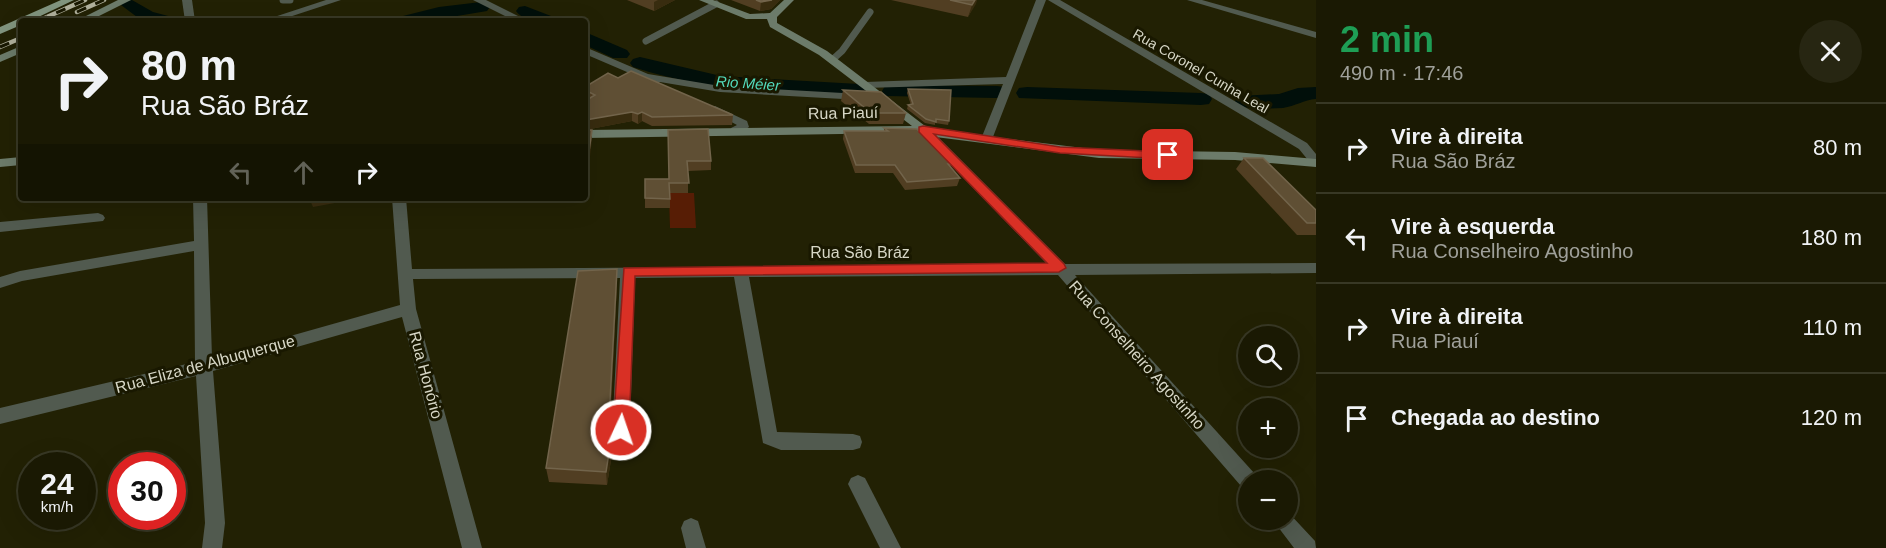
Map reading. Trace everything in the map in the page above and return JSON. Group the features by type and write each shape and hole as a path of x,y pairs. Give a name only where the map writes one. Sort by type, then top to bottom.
{"main road":[{"path":"28,18 69,0"},
{"path":"0,31 18,22"}],"street":[{"path":"87,18 126,0"},
{"path":"188,0 190,18"},
{"path":"277,18 336,0"},
{"path":"478,0 517,18"},
{"path":"704,0 749,17 773,16"},
{"path":"789,0 773,16 771,21 773,25 832,60 923,129"},
{"name":"Rua Coronel Cunha Leal","path":"1053,0 1303,147 1316,162"},
{"path":"1192,0 1316,35"},
{"path":"987,139 1039,3"},
{"name":"Rua Coronel Cunha Leal","path":"1039,3 1068,9"},
{"path":"0,59 18,50"},
{"path":"588,51 634,64 647,77 687,96"},
{"path":"588,60 597,55"},
{"path":"647,77 720,89 881,98"},
{"path":"865,85 1011,80"},
{"path":"708,106 739,120 743,127 735,131"},
{"name":"Rua Piauí","path":"588,134 923,129 1099,154 1234,156 1316,162"},
{"name":"Rua Conselheiro Agostinho","path":"923,129 1059,268 1239,470"},
{"path":"0,163 18,161"},
{"path":"200,201 204,367 215,523 212,548"},
{"name":"Rua Honório","path":"399,201 408,309 472,548"},
{"path":"0,227 98,218"},
{"path":"0,283 20,276 201,245"},
{"name":"Rua São Bráz","path":"405,274 1316,268"},
{"path":"740,270 769,437 781,442 853,442"},
{"path":"620,453 628,271"},
{"name":"Rua Eliza de Albuquerque","path":"0,416 204,367 408,309"},
{"path":"858,484 891,548"},
{"path":"692,528 696,548"},
{"path":"1292,530 1308,548"}],"lane":[{"path":"283,0 290,0"},
{"path":"646,41 716,4"},
{"path":"832,60 842,51 870,12"}],"shaded area":[{"path":"669,193 694,193 696,228 670,228"}],"building":[{"path":"950,0 975,0 972,5"},
{"path":"631,71 733,115 652,117 642,112 638,114 632,112 588,119 588,99 595,95 588,92 588,85 608,73 618,78"},
{"path":"908,89 951,90 949,121 936,119 936,122 926,119 908,105 913,104"},
{"path":"843,90 881,92 906,113 871,113"},
{"path":"884,128 917,129 952,164 948,164 960,178 907,182 895,165 856,165 844,131 888,131"},
{"path":"708,129 711,161 687,161 689,183 669,183 670,199 645,198 645,179 669,179 668,130"},
{"path":"588,130 592,130 588,159"},
{"path":"1244,158 1263,158 1316,210 1316,223 1307,223"},
{"path":"617,269 608,439 610,446 606,472 546,468 578,271"}],"waterway":[{"name":"Rio Méier","path":"130,5 154,18"},
{"name":"Rio Méier","path":"417,18 439,12 481,7"},
{"name":"Rio Méier","path":"525,11 540,18"},
{"name":"Rio Méier","path":"588,39 620,54"},
{"name":"Rio Méier","path":"640,63 667,72 721,82 776,87 859,90"},
{"name":"Rio Méier","path":"893,91 997,92"},
{"name":"Rio Méier","path":"1027,93 1201,99"},
{"name":"Rio Méier","path":"1246,101 1283,101 1298,94 1316,93"}],"railway":[{"path":"45,18 85,0"},
{"path":"77,12 104,0"},
{"path":"0,47 18,39"}],"route":[{"path":"621,430 628,271 1059,268 923,129 1060,150 1099,154 1168,155"}]}
